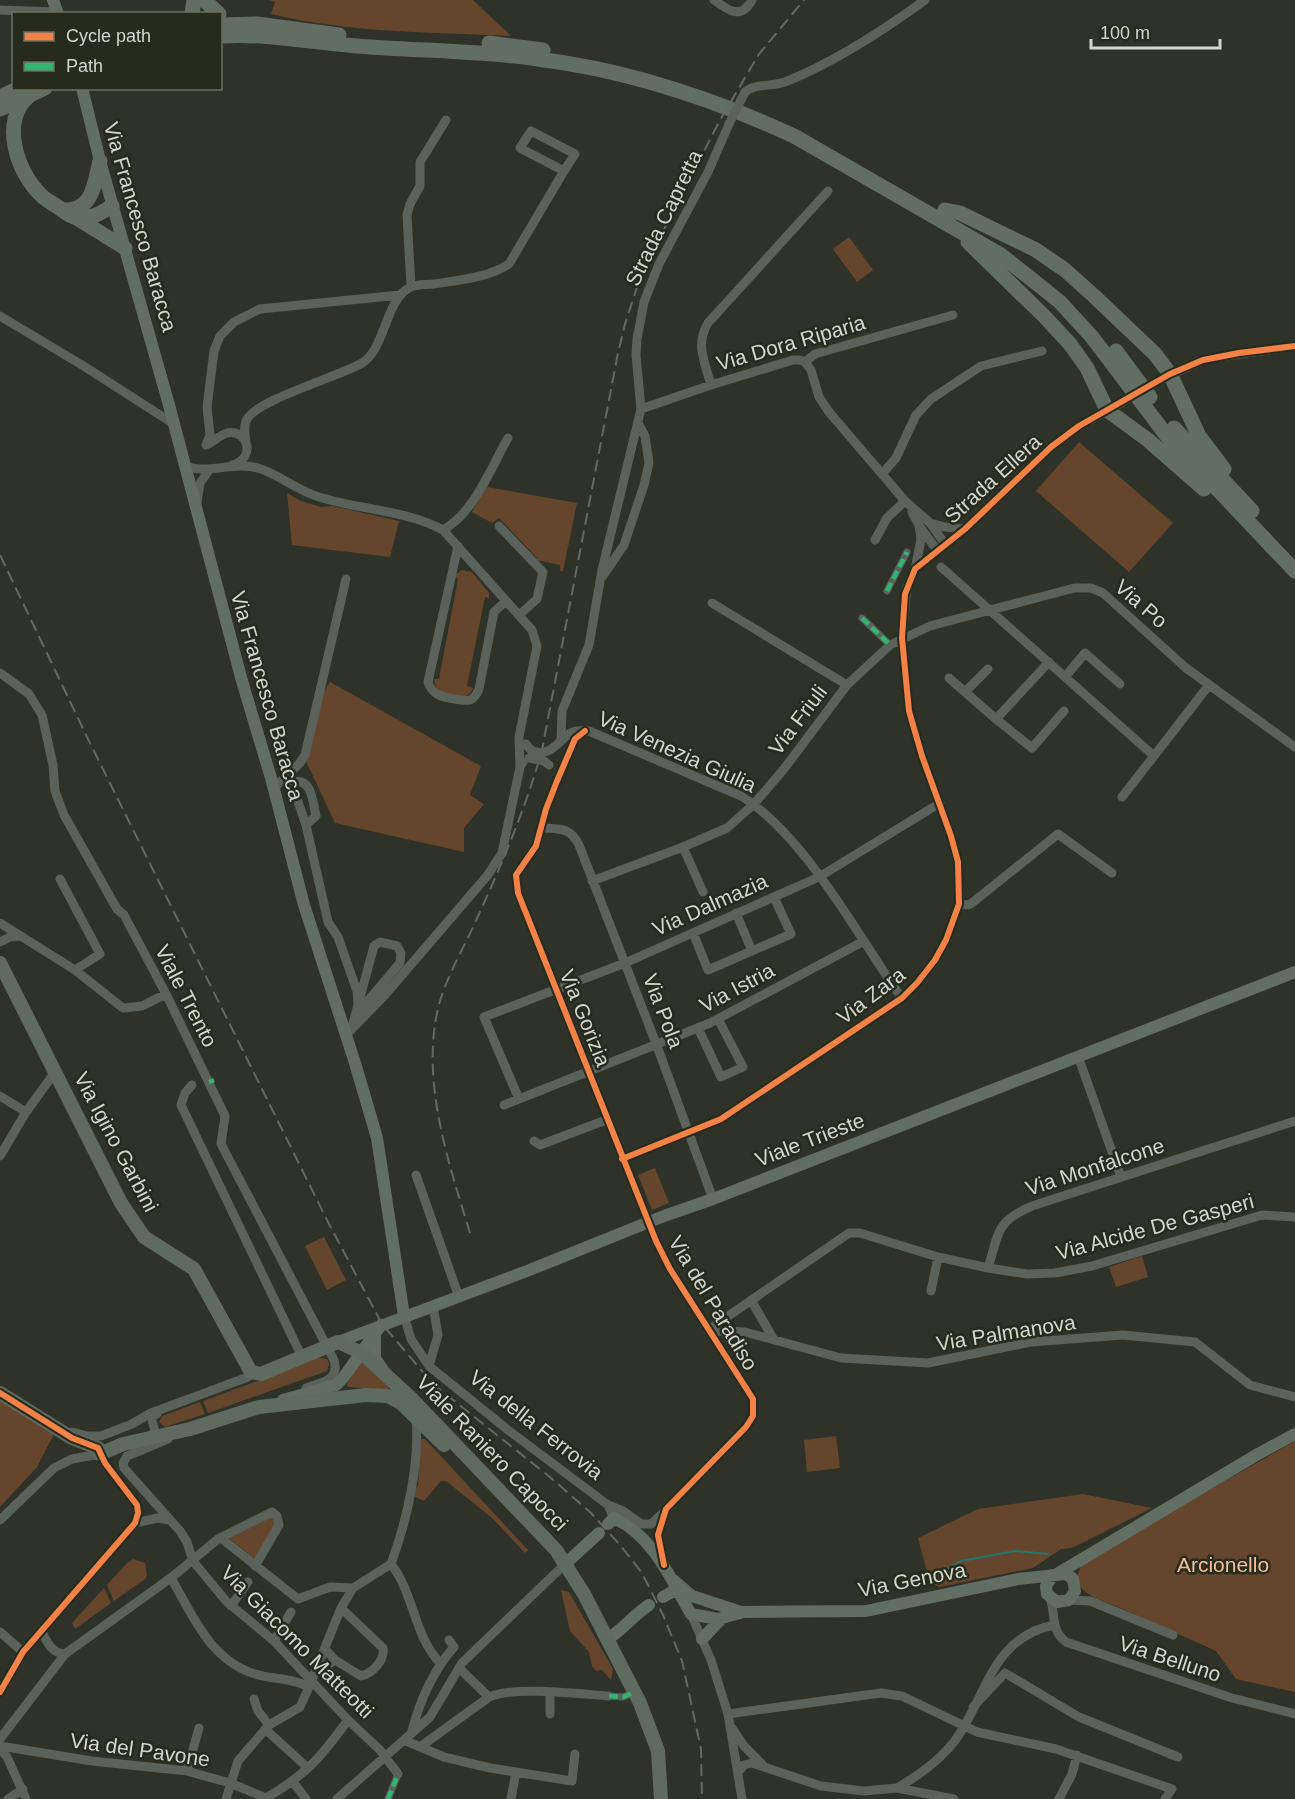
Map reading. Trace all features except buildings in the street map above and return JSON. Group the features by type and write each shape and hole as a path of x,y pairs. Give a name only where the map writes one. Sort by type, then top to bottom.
{"highway":[{"path":"204,0 218,12"},
{"path":"222,15 241,22 375,39 476,42 567,53 640,71 750,106 778,118 947,217 1070,344 1112,408 1217,500 1246,513 1295,556"},
{"path":"222,25 257,24"},
{"path":"222,36 259,35 336,45 484,53 538,59 615,74 668,88 764,122 794,136 1009,249 1055,285 1104,335 1178,433 1295,571"},
{"path":"0,97 24,92"},
{"path":"0,109 24,92"},
{"path":"24,92 11,114 4,136 24,175 42,195 73,212 125,248"},
{"path":"73,212 87,202 100,161"},
{"path":"73,212 93,217 112,206"},
{"path":"947,217 960,213 1036,250 1065,270 1155,354 1199,436 1236,485 1246,513"}],"main road":[{"name":"Via Francesco Baracca","path":"82,90 112,206 174,424 304,905 349,1032 381,1159 404,1316"},
{"name":"Via Igino Garbini","path":"0,963 121,1203 144,1237 194,1269 256,1373"},
{"name":"Viale Trieste","path":"333,1344 378,1330 404,1316 459,1297 1295,972"},
{"path":"0,1394 72,1438 98,1448 100,1454 123,1444 190,1429 336,1384 378,1330"},
{"path":"378,1330 375,1358 385,1374"},
{"path":"256,1373 333,1344"},
{"name":"Viale Raniero Capocci","path":"333,1344 362,1353 385,1374 412,1399 556,1550 584,1594 635,1692 658,1751 661,1799"},
{"name":"Viale Raniero Capocci","path":"259,1407 366,1395 388,1396 401,1403 416,1417 552,1556 565,1564"},
{"path":"1052,1583 1082,1558 1295,1434"},
{"path":"565,1564 607,1525 627,1524 664,1565 691,1614 701,1617 723,1613"},
{"path":"1052,1583 1058,1602 1068,1600 1074,1594 1073,1581 1082,1558"},
{"path":"1052,1583 1066,1574 1073,1581"},
{"name":"Via Genova","path":"723,1613 866,1611 1018,1579 1052,1583"},
{"path":"663,1596 674,1584"},
{"path":"674,1584 723,1613"},
{"path":"608,1639 649,1605"},
{"path":"702,1639 723,1613"}],"street":[{"path":"719,2 733,12 740,12 746,10 752,0"},
{"name":"Strada Capretta","path":"561,739 562,711 589,645 601,579 641,409 636,355 637,339 644,302 659,264 708,172 745,92 752,87 784,82 855,48 925,0"},
{"path":"0,10 56,8"},
{"path":"411,287 407,215 420,186 420,162 446,120"},
{"path":"184,465 197,469 210,469 240,462 247,446 244,427 247,418 258,408 364,362 369,358 400,295 411,287 477,277 500,270 509,264 575,154 531,131 520,148 564,171"},
{"path":"711,385 701,349 701,334 708,323 828,191"},
{"path":"261,469 238,435 229,433 206,445 210,435 207,407 214,351 220,336 234,321 260,309 400,295"},
{"name":"Via Dora Riparia","path":"641,409 793,360 805,362 815,354 953,315"},
{"path":"0,316 82,364 174,424"},
{"name":"Strada Ellera","path":"915,568 965,529 1051,447 1079,426 1167,376 1206,359 1295,346"},
{"path":"882,474 896,458 916,415 925,405 981,366 1042,351"},
{"path":"805,362 811,370 824,406 908,504 930,523 945,528 965,529"},
{"path":"601,579 624,545 644,485 649,463 645,436 638,423"},
{"path":"443,531 469,508 508,438"},
{"path":"231,465 261,469 305,493 424,521 443,531 532,630 537,646 522,723 523,754 549,765 557,782"},
{"path":"197,513 198,488 210,469"},
{"path":"908,504 919,525 941,547"},
{"path":"875,540 887,518 908,504"},
{"path":"930,523 941,547"},
{"path":"902,638 905,594 915,568 921,540 919,525"},
{"path":"500,526 543,572 537,598 519,615"},
{"path":"458,546 428,682 435,693 466,701 476,696 494,612 506,601"},
{"path":"887,591 907,552"},
{"path":"941,567 1154,756"},
{"path":"273,789 300,763 305,755 346,579"},
{"name":"Via Po","path":"902,638 930,626 989,610 1074,588 1091,588 1103,593 1186,668 1295,747"},
{"path":"712,603 847,685"},
{"path":"862,618 890,645"},
{"name":"Via Friuli","path":"592,881 727,828 754,804 784,769 847,685 890,645 902,638"},
{"name":"Via Zara","path":"622,1159 721,1119 902,998 935,960 946,940 959,904 958,862 946,819 922,756 909,711 902,638"},
{"path":"1065,677 1085,653 1120,684"},
{"path":"996,719 1048,662"},
{"path":"965,692 988,669"},
{"name":"Viale Trento","path":"0,673 28,694 42,716 53,765 55,792 64,815 117,909 124,915 211,1081 225,1116 221,1144 333,1344 334,1360"},
{"path":"949,678 1032,748 1064,711"},
{"path":"1122,797 1209,685"},
{"name":"Via Venezia Giulia","path":"561,739 573,731 585,731 741,796 754,804 792,842 819,877 902,998"},
{"name":"Via Gorizia","path":"585,731 575,739 546,809 536,846 518,870 515,882 606,1120 648,1222"},
{"path":"520,767 529,758 550,750 561,739"},
{"path":"523,746 538,753"},
{"path":"349,1032 384,996 498,861 506,838 523,746"},
{"name":"Via Dalmazia","path":"519,1099 484,1017 625,963 819,877 940,803"},
{"path":"306,825 328,922 338,938 357,991 358,1003"},
{"name":"Via Pola","path":"542,828 563,830 574,836 657,1046 712,1199"},
{"path":"959,904 972,903 1058,834 1112,873"},
{"path":"683,847 703,892"},
{"path":"60,879 100,954 75,970"},
{"path":"693,933 708,970 791,934 774,897"},
{"path":"736,913 752,951"},
{"path":"0,923 75,970 123,1008 142,1006 166,994"},
{"path":"0,942 21,936"},
{"name":"Via Istria","path":"504,1105 588,1070 657,1046 718,1019 864,941"},
{"path":"349,1032 356,1015 374,946 380,942 397,946 401,953 400,963 356,1015"},
{"path":"698,1028 721,1077 743,1067 718,1019"},
{"path":"1078,1056 1121,1177"},
{"path":"0,1156 26,1112 55,1072"},
{"path":"192,1084 185,1092 181,1105 308,1354 327,1354 334,1360 336,1368 331,1379 259,1407"},
{"path":"0,1096 26,1112"},
{"path":"534,1141 540,1145 606,1120"},
{"name":"Via Monfalcone","path":"988,1268 1001,1228 1008,1218 1032,1206 1295,1121"},
{"path":"416,1175 459,1297"},
{"name":"Via Alcide De Gasperi","path":"988,1268 1026,1274 1055,1273 1092,1266 1262,1215 1295,1217"},
{"name":"Via del Paradiso","path":"648,1222 670,1269 753,1399 753,1416 746,1427 666,1509"},
{"path":"708,1330 849,1233 860,1233 938,1257 988,1268"},
{"path":"931,1291 938,1257"},
{"path":"751,1300 774,1340"},
{"path":"429,1365 438,1335 433,1306"},
{"name":"Via della Ferrovia","path":"404,1316 411,1339 429,1365 508,1430 608,1505 607,1525"},
{"path":"745,1332 764,1324"},
{"name":"Via Palmanova","path":"708,1330 745,1332 841,1358 928,1363 1031,1342 1123,1335 1195,1341 1242,1380 1251,1385 1295,1397"},
{"path":"60,1430 87,1436 101,1436 132,1424 151,1413 256,1373"},
{"path":"156,1436 151,1416 249,1381 256,1373"},
{"path":"226,1799 238,1761 267,1727 300,1707 341,1608 353,1588 391,1564 413,1482 416,1417"},
{"name":"Via Giacomo Matteotti","path":"190,1429 127,1456 123,1463 124,1468 187,1542 194,1561 231,1606 274,1641 348,1720 377,1747 398,1774"},
{"path":"0,1520 54,1468 72,1460 100,1454 137,1505 138,1513 135,1523 23,1652 0,1692"},
{"path":"608,1505 623,1511 641,1524 651,1524 666,1509"},
{"path":"664,1565 658,1535 666,1509"},
{"path":"0,1739 65,1654 194,1561 221,1538 272,1512 277,1516 279,1525 257,1567"},
{"path":"135,1523 158,1518 169,1520"},
{"path":"221,1538 298,1599 330,1587 353,1588"},
{"path":"391,1564 400,1575 421,1631 434,1657 440,1663"},
{"path":"337,1799 430,1717 460,1665 565,1564"},
{"path":"171,1578 212,1647 227,1661 252,1673 296,1681 312,1680 335,1660"},
{"path":"1073,1581 1090,1601"},
{"path":"231,1606 248,1582"},
{"name":"Via Belluno","path":"1052,1583 1054,1620 1062,1639 1232,1698 1295,1714"},
{"path":"738,1772 748,1763 758,1764 821,1786 864,1796 897,1788 939,1759 955,1741 994,1666 1019,1640 1031,1631 1054,1620 1068,1600 1090,1601 1173,1635"},
{"path":"326,1647 335,1660 363,1676 371,1672 383,1658 383,1648 341,1608"},
{"path":"274,1641 291,1612"},
{"path":"691,1614 711,1660 728,1714 742,1799"},
{"path":"0,1632 23,1652"},
{"path":"42,1632 52,1650 65,1654"},
{"path":"412,1731 418,1710 440,1663 454,1647 449,1640"},
{"path":"460,1665 489,1697"},
{"path":"973,1707 1005,1673 1079,1717 1178,1757"},
{"path":"422,1747 489,1697 500,1692 550,1692 622,1697 635,1692"},
{"path":"550,1692 550,1714"},
{"path":"728,1714 881,1693 902,1696 977,1732 1077,1755 1172,1789 1165,1799"},
{"path":"254,1699 258,1712 267,1727 308,1768"},
{"name":"Via del Pavone","path":"0,1747 92,1761 187,1771 230,1783 266,1798 293,1782 325,1752 348,1720"},
{"path":"731,1726 744,1746 768,1768"},
{"path":"187,1771 198,1728"},
{"path":"404,1740 444,1757 572,1781 576,1754"},
{"path":"0,1747 26,1799"},
{"path":"1059,1799 1072,1774 1077,1755"},
{"path":"511,1799 516,1772"},
{"path":"388,1799 398,1774"},
{"path":"293,1782 306,1799"},
{"path":"897,1788 954,1799"},
{"path":"8,1799 23,1789"}],"green space":[{"path":"269,0 473,0 511,36 390,31 330,25 271,14 275,2"},
{"path":"849,237 873,270 857,282 833,249"},
{"path":"1079,442 1173,523 1129,572 1036,491"},
{"path":"487,487 577,503 563,571 560,571 560,565 537,560 499,518 492,523 472,512"},
{"path":"287,493 301,501 321,507 333,506 399,521 390,557 292,545"},
{"path":"462,570 472,572 489,593 489,598 485,597 467,686 473,688 470,694 464,696 439,692 434,679 439,679 458,579 454,576"},
{"path":"330,682 481,766 470,795 484,804 464,828 464,852 335,823 306,761 320,698"},
{"path":"655,1168 669,1203 652,1210 638,1175"},
{"path":"324,1237 346,1280 327,1290 305,1246"},
{"path":"1142,1256 1148,1277 1116,1287 1109,1267"},
{"path":"316,1357 327,1359 329,1364 327,1371 208,1413 203,1401 293,1368"},
{"path":"361,1361 389,1387 388,1390 348,1387 347,1384"},
{"path":"0,1400 54,1434 37,1467 0,1507"},
{"path":"200,1402 205,1414 165,1427 159,1422 162,1416"},
{"path":"836,1436 840,1468 807,1472 804,1440"},
{"path":"421,1439 425,1439 528,1550 525,1553 492,1518 446,1481 441,1481 424,1501 413,1496 418,1485"},
{"name":"Arcionello","path":"1295,1441 1295,1692 1236,1679 1216,1651 1098,1599 1079,1585 1077,1578 1079,1570 1085,1561"},
{"path":"1083,1494 1152,1508 1072,1548 1061,1549 1033,1568 939,1587 930,1583 918,1538 978,1509"},
{"path":"271,1517 274,1518 275,1524 255,1559 229,1538"},
{"path":"133,1559 145,1563 147,1575 145,1579 114,1601 107,1585"},
{"path":"104,1588 111,1603 75,1629 72,1623"},
{"path":"561,1590 569,1592 613,1669 611,1680 602,1670 596,1671 592,1666 589,1652 570,1631"}],"waterway":[{"path":"935,1576 961,1561 1015,1551 1048,1554"}],"railway":[{"path":"470,1233 446,1152 435,1096 433,1041 437,1013 448,979 484,904 511,839 542,750 618,353 642,272 720,120 759,54 804,0"},
{"path":"0,555 87,737 328,1222 382,1324 433,1384 551,1478 591,1513 642,1573 682,1661 701,1749 702,1799"}],"marked path":[{"path":"887,591 907,552"},
{"path":"862,618 890,645"},
{"path":"209,1082 214,1080"},
{"path":"609,1696 623,1697 635,1692"},
{"path":"388,1799 398,1774"}],"cycle path":[{"path":"622,1159 721,1119 902,998 935,960 946,940 959,904 958,862 909,711 902,638 905,594 915,569 965,529 1051,447 1079,426 1170,374 1203,360 1295,346"},
{"path":"585,731 575,739 546,809 536,846 516,875 518,893 656,1241 670,1269 753,1399 753,1416 746,1427 666,1509 658,1535 664,1565"},
{"path":"0,1393 72,1438 98,1448 105,1463 137,1505 138,1513 135,1523 23,1652 0,1692"}]}
